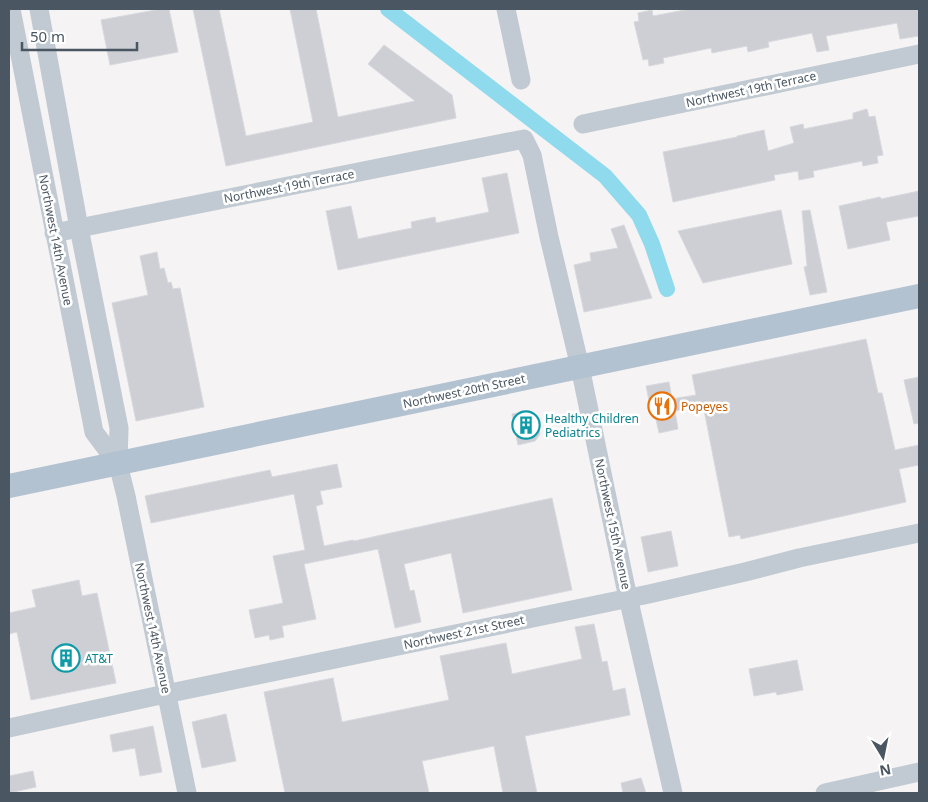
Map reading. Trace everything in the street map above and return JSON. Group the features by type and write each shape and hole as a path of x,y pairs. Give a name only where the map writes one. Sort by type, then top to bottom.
{"main road":[{"name":"Northwest 20th Street","path":"9,486 919,296"}],"street":[{"name":"Northwest 14th Avenue","path":"11,9 94,432 118,464"},
{"name":"Northwest 14th Avenue","path":"38,9 119,428 118,464 187,793"},
{"path":"506,9 521,80"},
{"name":"Northwest 19th Terrace","path":"583,124 919,54"},
{"name":"Northwest 19th Terrace","path":"54,232 524,139"},
{"name":"Northwest 15th Avenue","path":"524,139 532,155 549,237 580,367 672,793"},
{"name":"Northwest 21st Street","path":"9,728 629,598 799,558 919,533"},
{"path":"825,793 919,772"}],"building":[{"path":"169,9 178,52 110,65 101,20"},
{"path":"193,9 219,9 246,136 313,122 290,9 316,9 338,117 415,101 368,64 384,45 452,95 456,118 226,166"},
{"path":"690,9 919,9 919,36 900,39 897,23 826,36 829,50 817,52 812,33 768,42 769,47 748,52 747,46 712,53 711,48 663,58 664,63 649,66 648,59 643,60 634,22 639,21 638,13 652,10 653,16"},
{"path":"867,109 869,117 875,116 883,155 877,156 878,163 863,166 862,161 813,171 814,177 799,180 798,171 774,175 775,180 673,202 663,152 764,130 768,151 794,143 790,127 803,124 804,129 853,119 853,113"},
{"path":"507,173 519,233 338,270 326,211 351,206 358,239 412,228 411,222 435,217 436,223 489,212 482,178"},
{"path":"919,191 919,216 886,222 890,240 848,249 839,206"},
{"path":"781,210 792,264 703,283 678,231"},
{"path":"810,210 827,292 810,295 804,267 807,266 802,211"},
{"path":"624,225 652,298 584,312 574,265 591,261 590,253 618,248 611,229"},
{"path":"157,252 160,269 164,268 168,283 171,282 173,289 180,288 204,407 136,421 112,303 148,295 140,256"},
{"path":"866,339 878,393 882,393 895,450 919,445 919,465 899,469 906,502 741,539 740,535 729,537 703,405 675,411 678,429 659,433 654,410 651,410 646,386 669,382 672,399 696,395 692,375"},
{"path":"919,377 919,423 914,424 904,380"},
{"name":"Healthy Children Pediatrics","path":"529,411 536,415 540,434 535,441 518,445 512,414"},
{"path":"337,464 342,487 320,491 323,504 316,506 324,546 552,498 572,590 463,613 451,553 404,564 410,591 414,590 421,622 395,628 378,549 304,564 316,619 282,626 284,637 270,640 269,635 255,638 249,610 283,603 273,556 305,550 294,494 151,523 145,496 270,470 272,477"},
{"path":"671,531 678,566 648,572 641,537"},
{"name":"AT&T","path":"79,580 82,596 97,593 116,683 31,700 17,632 9,634 9,613 36,607 32,590"},
{"path":"594,624 602,662 607,661 613,691 625,688 630,715 525,736 537,793 503,793 494,746 422,761 429,793 285,793 264,692 333,678 342,722 449,700 440,656 506,643 512,674 582,659 575,627"},
{"path":"797,660 803,690 777,695 776,692 754,696 749,669"},
{"path":"226,714 236,761 202,768 192,722"},
{"path":"153,726 162,772 140,776 135,748 113,752 110,735"},
{"path":"33,771 36,787 9,793 9,776"},
{"path":"641,778 646,793 623,793 621,783"}],"waterway":[{"path":"388,9 605,176 639,215 652,244 667,289"}],"place":[{"name":"Popeyes","path":"662,406"},
{"name":"Healthy Children Pediatrics","path":"526,425"},
{"name":"AT&T","path":"66,658"}]}
